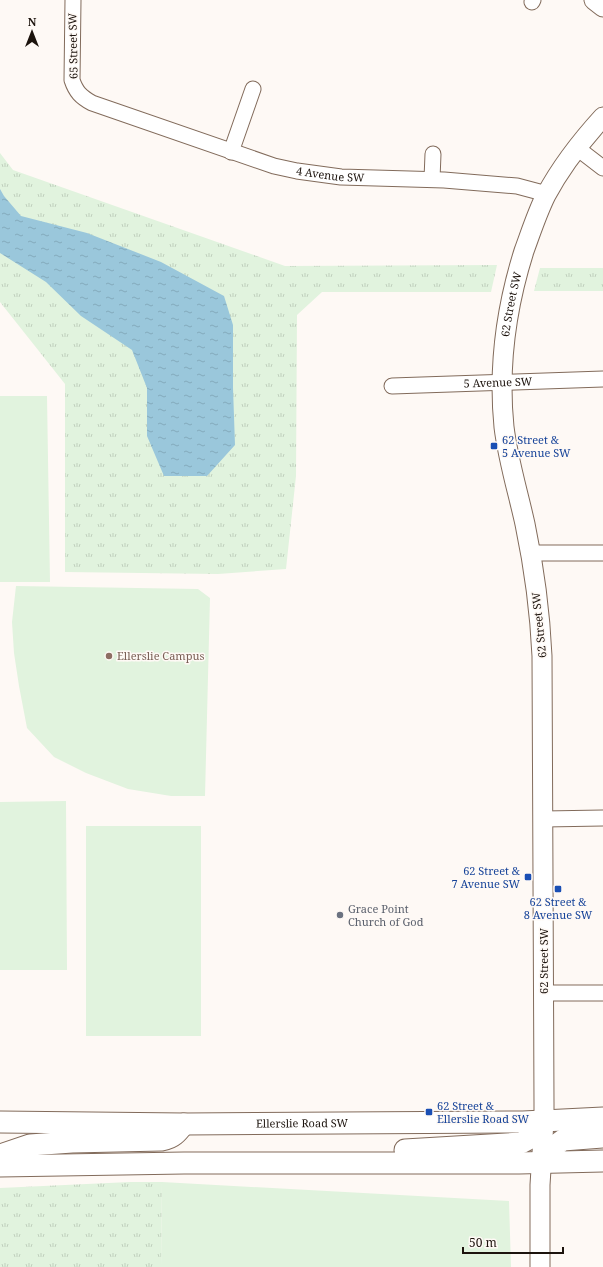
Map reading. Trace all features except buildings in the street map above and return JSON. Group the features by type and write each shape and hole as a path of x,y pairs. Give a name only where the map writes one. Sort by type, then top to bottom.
{"main road":[{"name":"Ellerslie Road SW","path":"4,1123 184,1124 515,1122 603,1118"},
{"path":"324,1164 400,1150 521,1143 536,1135 544,1121"},
{"path":"0,1155 30,1145 72,1142 162,1140 170,1138 178,1132 184,1124"},
{"path":"184,1124 184,1163"},
{"path":"541,1162 548,1151 563,1140 603,1137"},
{"path":"0,1166 184,1163 324,1164 541,1162 603,1160"}],"street":[{"name":"65 Street SW","path":"73,0 72,75 74,87 77,92"},
{"path":"594,0 603,7"},
{"path":"231,152 253,89"},
{"name":"4 Avenue SW","path":"77,92 92,103 274,166 318,174 362,178 432,179 517,186 547,194"},
{"name":"62 Street SW","path":"540,1267 541,1162 544,1121 543,680 541,631 530,553 504,427 502,382 503,352 516,278 530,234 547,194 577,148 600,125"},
{"path":"577,148 603,168"},
{"path":"432,154 432,179"},
{"name":"5 Avenue SW","path":"392,386 603,379"},
{"path":"530,553 603,553"},
{"path":"544,819 603,818"},
{"path":"544,993 603,993"}],"green space":[{"path":"0,153 13,170 285,266 497,265 491,292 322,292 297,315 296,476 286,569 218,574 65,572 65,384 0,302"},
{"path":"540,268 603,268 603,291 534,291"},
{"path":"0,396 47,396 50,582 0,582"},
{"path":"16,586 198,589 210,598 205,796 171,796 128,789 86,773 54,757 27,728 14,653 12,622"},
{"path":"66,801 67,970 0,970 0,802"},
{"path":"86,826 201,826 201,1036 86,1036"},
{"path":"162,1182 509,1201 511,1267 161,1267"},
{"path":"162,1182 161,1267 0,1267 0,1188"}],"water":[{"path":"0,189 21,216 87,233 161,262 224,296 233,325 235,445 207,476 164,476 147,436 147,388 132,350 81,316 46,282 0,253"}],"place":[{"name":"62 Street & 5 Avenue SW","path":"494,446"},
{"name":"Ellerslie Campus","path":"109,656"},
{"name":"62 Street & 7 Avenue SW","path":"528,877"},
{"name":"62 Street & 8 Avenue SW","path":"558,889"},
{"name":"Grace Point Church of God","path":"340,915"},
{"name":"62 Street & Ellerslie Road SW","path":"429,1112"}]}
